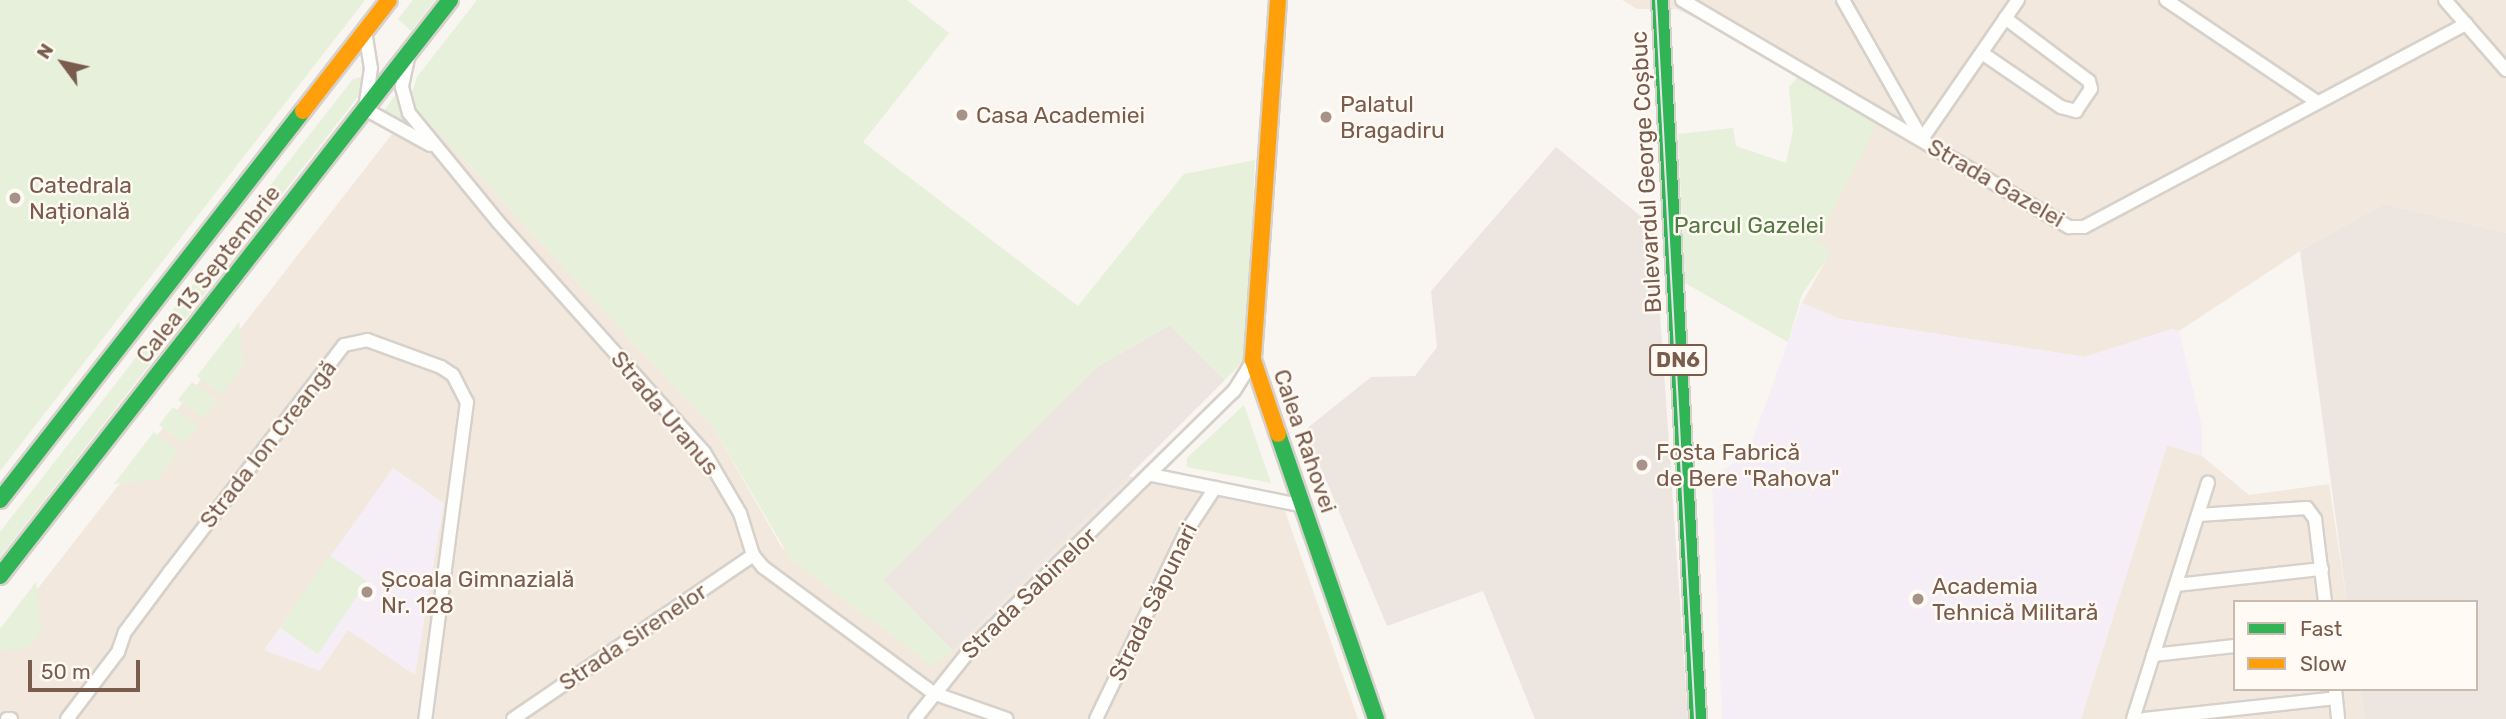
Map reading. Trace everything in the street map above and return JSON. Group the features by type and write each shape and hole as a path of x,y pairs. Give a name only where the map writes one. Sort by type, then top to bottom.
{"main road":[{"name":"Calea 13 Septembrie","path":"0,500 389,0"},
{"name":"Calea 13 Septembrie","path":"0,576 450,0"},
{"name":"Calea Rahovei","path":"1278,0 1253,360 1376,719"},
{"name":"Bulevardul George Coșbuc","path":"1660,0 1698,719"}],"street":[{"name":"Strada Gazelei","path":"1682,0 2069,227 2084,227 2466,24"},
{"path":"1843,0 1922,139 2018,0"},
{"path":"2166,0 2317,102"},
{"path":"2445,0 2506,70"},
{"path":"1982,53 2061,107 2076,111 2091,89 2090,81 2005,18"},
{"path":"365,31 371,77 365,109"},
{"name":"Strada Uranus","path":"411,51 402,77 405,105 437,149 704,452 740,513 753,555 774,577 933,693 1007,719"},
{"name":"Strada Uranus","path":"365,109 437,149"},
{"name":"Strada Ion Creangă","path":"67,719 118,652 125,632 344,345 367,340 441,367 453,375 467,402 425,719"},
{"name":"Strada Sabinelor","path":"915,719 933,693 990,630 1152,475 1234,391 1253,360"},
{"path":"1152,475 1304,506"},
{"path":"2133,719 2208,483"},
{"name":"Strada Săpunari","path":"1096,719 1186,531 1214,488"},
{"path":"2198,515 2307,508 2315,519 2325,600"},
{"name":"Strada Sirenelor","path":"513,719 753,555"},
{"path":"2176,586 2322,569"},
{"path":"2153,655 2233,646"},
{"path":"2144,719 2336,694 2338,719"}],"shaded area":[{"path":"1622,0 2506,0 2506,233 2384,204 2300,251 2179,331 2172,329 2085,357 1840,319 1802,303 1830,253 1817,242 1804,68 1676,9 1637,9"},
{"path":"414,106 715,430 782,548 933,665 953,651 1128,476 1285,511 1358,719 0,719 0,637"},
{"path":"1556,147 1654,227 1688,719 1535,719 1483,591 1387,626 1305,430 1371,377 1415,376 1437,347 1431,291"},
{"path":"2384,204 2506,233 2506,719 2365,719 2360,691 2478,691 2478,600 2347,600 2300,251"},
{"name":"Academia Tehnică Militară","path":"1802,303 1840,319 2085,357 2172,329 2179,331 2202,426 2202,456 2167,445 2081,719 1722,719 1712,478 1748,453"},
{"path":"1170,325 1225,380 953,651 883,580 1097,367"},
{"path":"2167,445 2202,456 2249,495 2329,484 2347,600 2233,600 2233,691 2360,691 2365,719 2081,719"},
{"name":"Școala Gimnazială Nr. 128","path":"393,468 444,503 415,675 348,630 320,671 264,650"}],"green space":[{"path":"0,0 365,0 0,471"},
{"path":"413,0 435,0 411,31 398,19"},
{"path":"477,0 907,0 949,33 863,142 1078,306 1184,174 1255,160 1246,358 1225,380 1170,325 1097,367 883,580 953,651 933,666 791,560 715,430 414,106 412,93 417,77"},
{"name":"Parcul Gazelei","path":"1804,69 1882,115 1817,241 1831,253 1802,294 1788,342 1685,283 1678,134 1733,128 1736,146 1786,163 1793,130 1789,87"},
{"path":"362,77 364,89 0,557 0,532 353,79"},
{"path":"398,91 401,107 412,129 382,114"},
{"path":"239,322 244,366 221,395 197,376"},
{"path":"192,382 217,401 203,419 178,400"},
{"path":"1244,405 1271,483 1187,467 1187,458"},
{"path":"173,407 199,426 184,444 159,425"},
{"path":"154,432 179,452 157,480 114,484"},
{"path":"329,555 367,581 318,654 280,628"},
{"path":"36,582 42,629 28,648 0,651 0,629"}],"tram line":[{"path":"1656,0 1695,719"}],"traffic: fast":[{"path":"0,576 450,0"},
{"path":"1660,0 1698,719"},
{"path":"0,500 303,111"},
{"path":"1278,434 1376,719"}],"traffic: slow":[{"path":"303,111 389,0"},
{"path":"1278,0 1253,360 1278,434"}],"place":[{"name":"Casa Academiei","path":"962,115"},
{"name":"Palatul Bragadiru","path":"1326,117"},
{"name":"Catedrala Națională","path":"15,198"},
{"name":"Fosta Fabrică de Bere \"Rahova\"","path":"1642,465"},
{"name":"Școala Gimnazială Nr. 128","path":"367,592"},
{"name":"Academia Tehnică Militară","path":"1918,599"}]}
